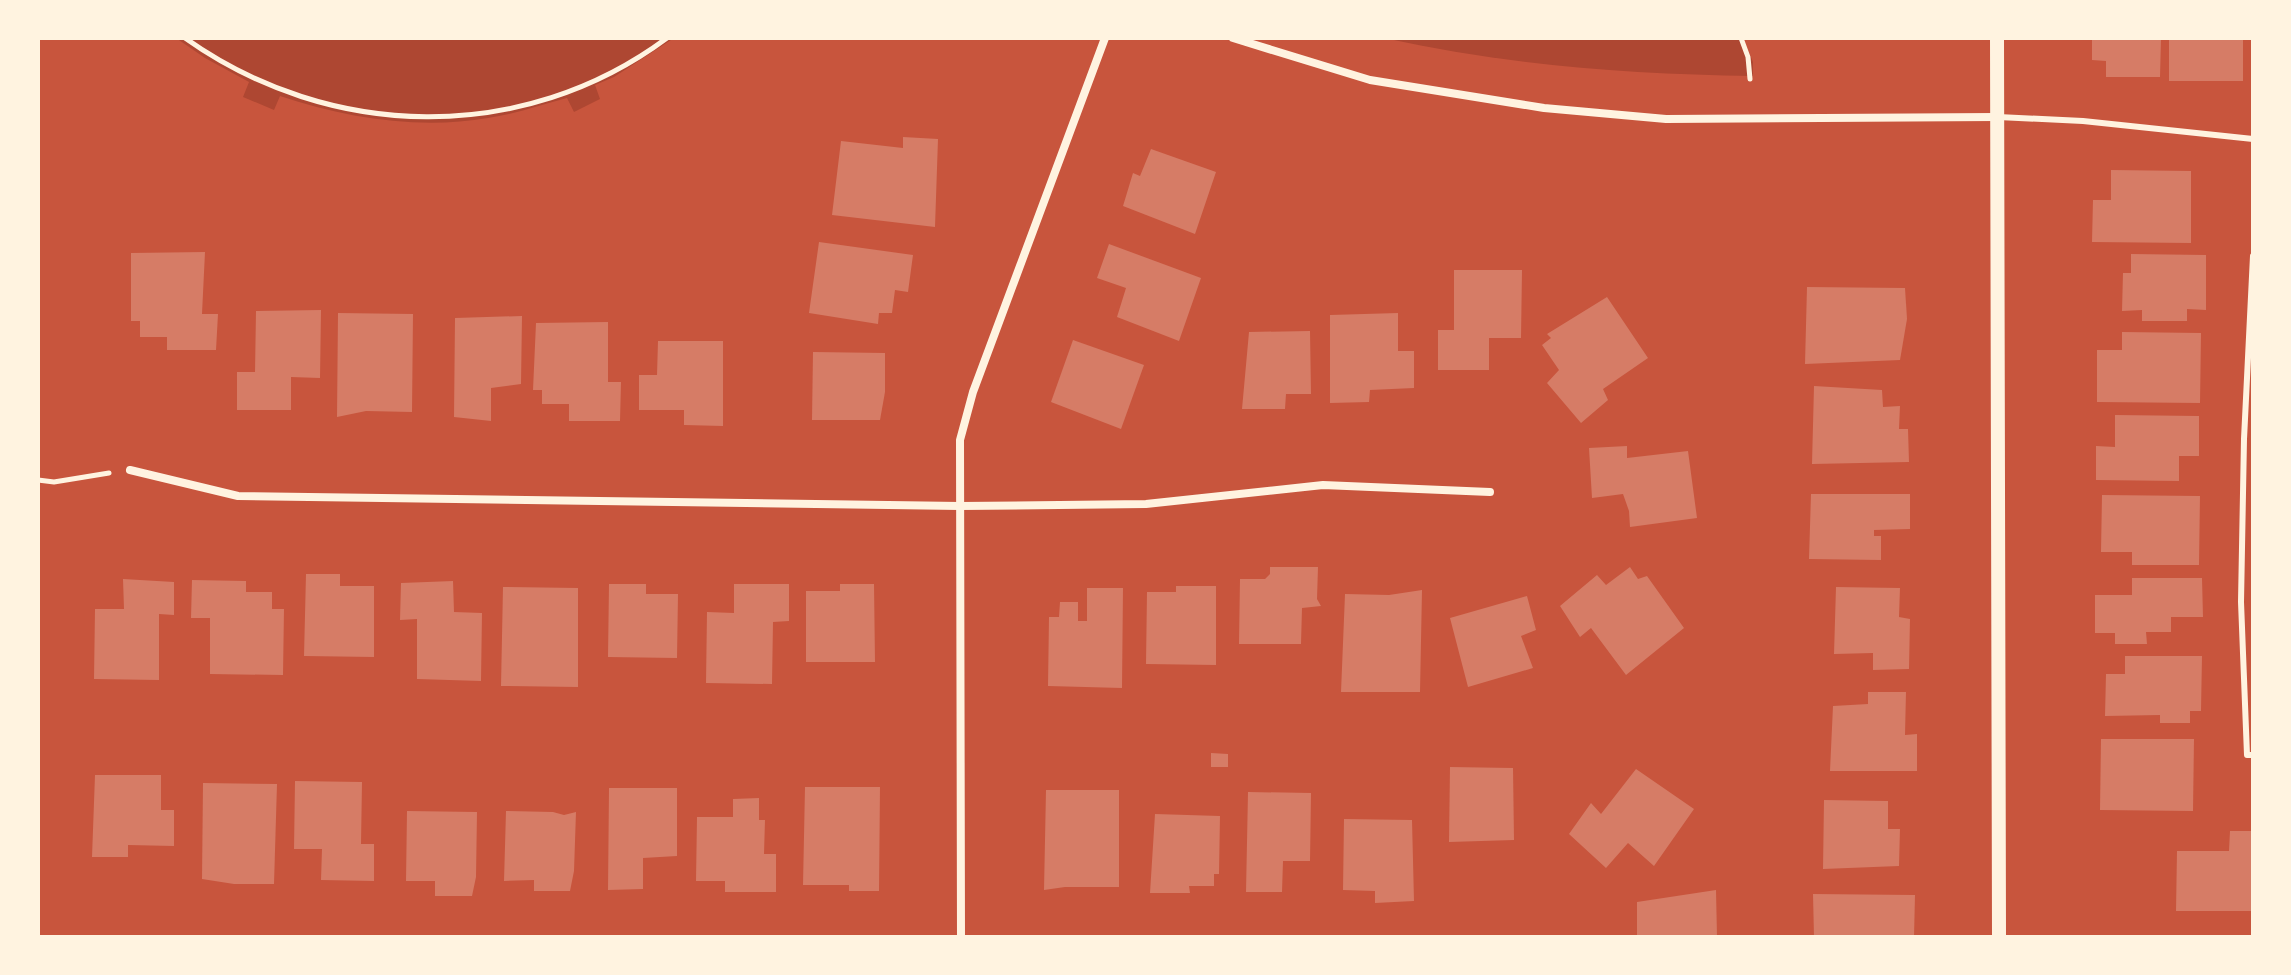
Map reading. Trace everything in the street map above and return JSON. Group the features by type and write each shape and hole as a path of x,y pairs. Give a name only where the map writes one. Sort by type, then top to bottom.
{"street":[{"path":"961,937 960,440 965,417 1105,38"},
{"path":"1233,38 1370,80 1544,108 1666,119 1997,117"},
{"path":"1997,38 1999,937"},
{"path":"130,470 238,496 960,506 1146,504 1323,485 1490,492"}],"lane":[{"path":"1997,117 2083,121 2253,139"},
{"path":"2250,755 2241,602 2244,439 2253,256"},
{"path":"2244,439 2253,439"}],"path":[{"path":"185,38 252,78 281,90 353,111 384,116 428,117 484,114 566,93 623,67 667,38"},
{"path":"1741,38 1748,57 1750,79"},
{"path":"38,480 54,482 130,470"}],"shaded area":[{"path":"176,38 674,38 614,77 595,85 600,99 574,112 567,98 498,116 436,123 357,116 280,96 274,110 243,97 249,82"},
{"path":"1384,38 1743,38 1753,62 1753,76 1567,66 1476,55"}],"building":[{"path":"2092,38 2161,38 2160,77 2106,77 2106,61 2092,60"},
{"path":"2169,38 2243,38 2243,81 2169,81"},
{"path":"903,137 938,139 935,227 832,215 841,141 903,148"},
{"path":"1151,149 1216,172 1195,234 1123,206 1133,173 1140,176"},
{"path":"2111,170 2191,171 2191,243 2092,242 2093,200 2111,200"},
{"path":"819,242 913,255 908,292 895,290 892,313 879,313 878,324 809,313"},
{"path":"1109,244 1201,278 1179,341 1117,317 1126,288 1097,278"},
{"path":"205,252 202,314 218,314 216,350 167,350 167,337 140,337 140,321 131,321 131,253"},
{"path":"2131,254 2206,255 2206,310 2187,309 2187,321 2142,321 2142,310 2122,311 2123,273 2131,273"},
{"path":"1454,270 1522,270 1521,338 1489,338 1489,370 1438,370 1438,330 1454,330"},
{"path":"1807,287 1905,288 1907,319 1900,360 1805,364"},
{"path":"1607,297 1648,358 1603,389 1608,400 1581,423 1547,383 1559,370 1542,345 1551,338 1547,334"},
{"path":"321,310 320,378 291,377 291,410 237,410 237,372 255,372 256,311"},
{"path":"338,313 413,314 412,412 366,411 337,417"},
{"path":"1398,313 1398,351 1414,351 1414,388 1370,390 1369,402 1330,403 1330,315"},
{"path":"522,316 521,384 491,388 491,421 454,417 455,318"},
{"path":"608,322 608,382 621,382 620,421 569,421 569,404 542,404 542,390 533,390 536,323"},
{"path":"1310,331 1311,394 1286,394 1285,409 1242,409 1249,332"},
{"path":"2122,332 2201,333 2200,403 2097,402 2097,350 2122,350"},
{"path":"1073,340 1144,365 1121,429 1051,402"},
{"path":"658,341 723,341 723,426 684,425 684,410 639,410 639,375 657,375"},
{"path":"813,352 885,353 885,392 880,420 812,420"},
{"path":"1814,386 1882,390 1883,407 1900,406 1899,429 1908,429 1909,462 1812,464"},
{"path":"2115,415 2199,416 2199,456 2179,456 2179,481 2096,480 2096,446 2115,447"},
{"path":"1627,446 1627,458 1688,451 1697,518 1630,527 1623,494 1592,498 1589,448"},
{"path":"1811,494 1910,494 1910,529 1874,530 1874,536 1881,536 1881,560 1809,559"},
{"path":"2102,495 2200,496 2199,565 2132,565 2132,552 2101,552"},
{"path":"1270,567 1318,567 1317,599 1321,606 1302,608 1301,644 1239,644 1240,579 1265,579 1270,574"},
{"path":"1630,567 1638,579 1647,576 1684,628 1626,675 1591,628 1580,637 1560,606 1597,575 1606,585"},
{"path":"306,574 340,574 340,586 374,586 374,657 304,656"},
{"path":"2132,578 2202,578 2203,617 2171,617 2171,632 2146,632 2147,644 2115,644 2115,633 2095,633 2095,595 2132,595"},
{"path":"123,579 174,582 174,615 159,614 159,680 94,679 95,609 124,609"},
{"path":"192,580 246,581 246,592 272,592 272,609 284,609 283,675 210,674 210,618 191,618"},
{"path":"453,581 454,612 482,613 481,681 417,679 417,619 400,620 401,583"},
{"path":"609,584 646,584 646,594 678,594 677,658 608,657"},
{"path":"734,584 789,584 789,621 773,622 772,684 706,683 707,612 734,613"},
{"path":"840,584 874,584 875,662 806,662 806,591 840,591"},
{"path":"1176,586 1216,586 1216,665 1146,664 1147,592 1176,592"},
{"path":"503,587 578,588 578,687 501,686"},
{"path":"1836,587 1900,588 1899,617 1910,619 1909,669 1873,670 1873,653 1834,654"},
{"path":"1087,588 1123,588 1122,688 1048,686 1049,617 1059,617 1060,602 1078,602 1078,621 1087,621"},
{"path":"1422,590 1420,692 1341,692 1345,594 1389,595"},
{"path":"1527,596 1536,630 1521,636 1533,668 1468,687 1450,618"},
{"path":"2125,656 2202,656 2201,711 2190,711 2190,723 2160,723 2160,715 2105,716 2106,674 2125,674"},
{"path":"1868,692 1906,692 1905,735 1917,734 1917,771 1830,771 1833,706 1868,704"},
{"path":"2101,739 2194,739 2193,811 2100,810"},
{"path":"1211,753 1228,754 1228,767 1211,767"},
{"path":"1450,767 1513,768 1514,840 1449,842"},
{"path":"1636,769 1694,809 1654,866 1628,843 1606,868 1569,834 1591,803 1601,814"},
{"path":"95,775 161,775 161,810 174,810 174,846 128,845 128,857 92,857"},
{"path":"295,781 362,782 361,844 374,844 374,881 321,880 322,849 294,849"},
{"path":"203,783 277,784 274,884 234,884 202,879"},
{"path":"805,787 880,787 879,891 849,891 849,885 803,885"},
{"path":"609,788 677,788 677,856 643,858 643,889 608,890"},
{"path":"1046,790 1119,790 1119,887 1044,890"},
{"path":"1248,792 1311,793 1310,861 1283,861 1282,892 1246,892"},
{"path":"759,798 759,820 765,820 764,854 776,854 776,892 725,892 725,881 696,881 697,817 733,817 733,799"},
{"path":"1824,800 1888,801 1888,829 1900,829 1899,866 1823,869"},
{"path":"407,811 477,812 476,877 472,896 435,896 435,881 406,881"},
{"path":"506,811 564,815 576,812 574,871 570,891 534,891 534,880 504,881"},
{"path":"1155,814 1220,816 1219,874 1214,874 1214,886 1189,886 1190,893 1150,893"},
{"path":"1344,819 1412,820 1414,901 1375,903 1375,891 1343,890"},
{"path":"2230,831 2253,831 2253,911 2176,911 2177,851 2229,851"},
{"path":"1716,890 1717,937 1637,937 1637,902"},
{"path":"1813,894 1915,895 1914,937 1814,937"}]}
